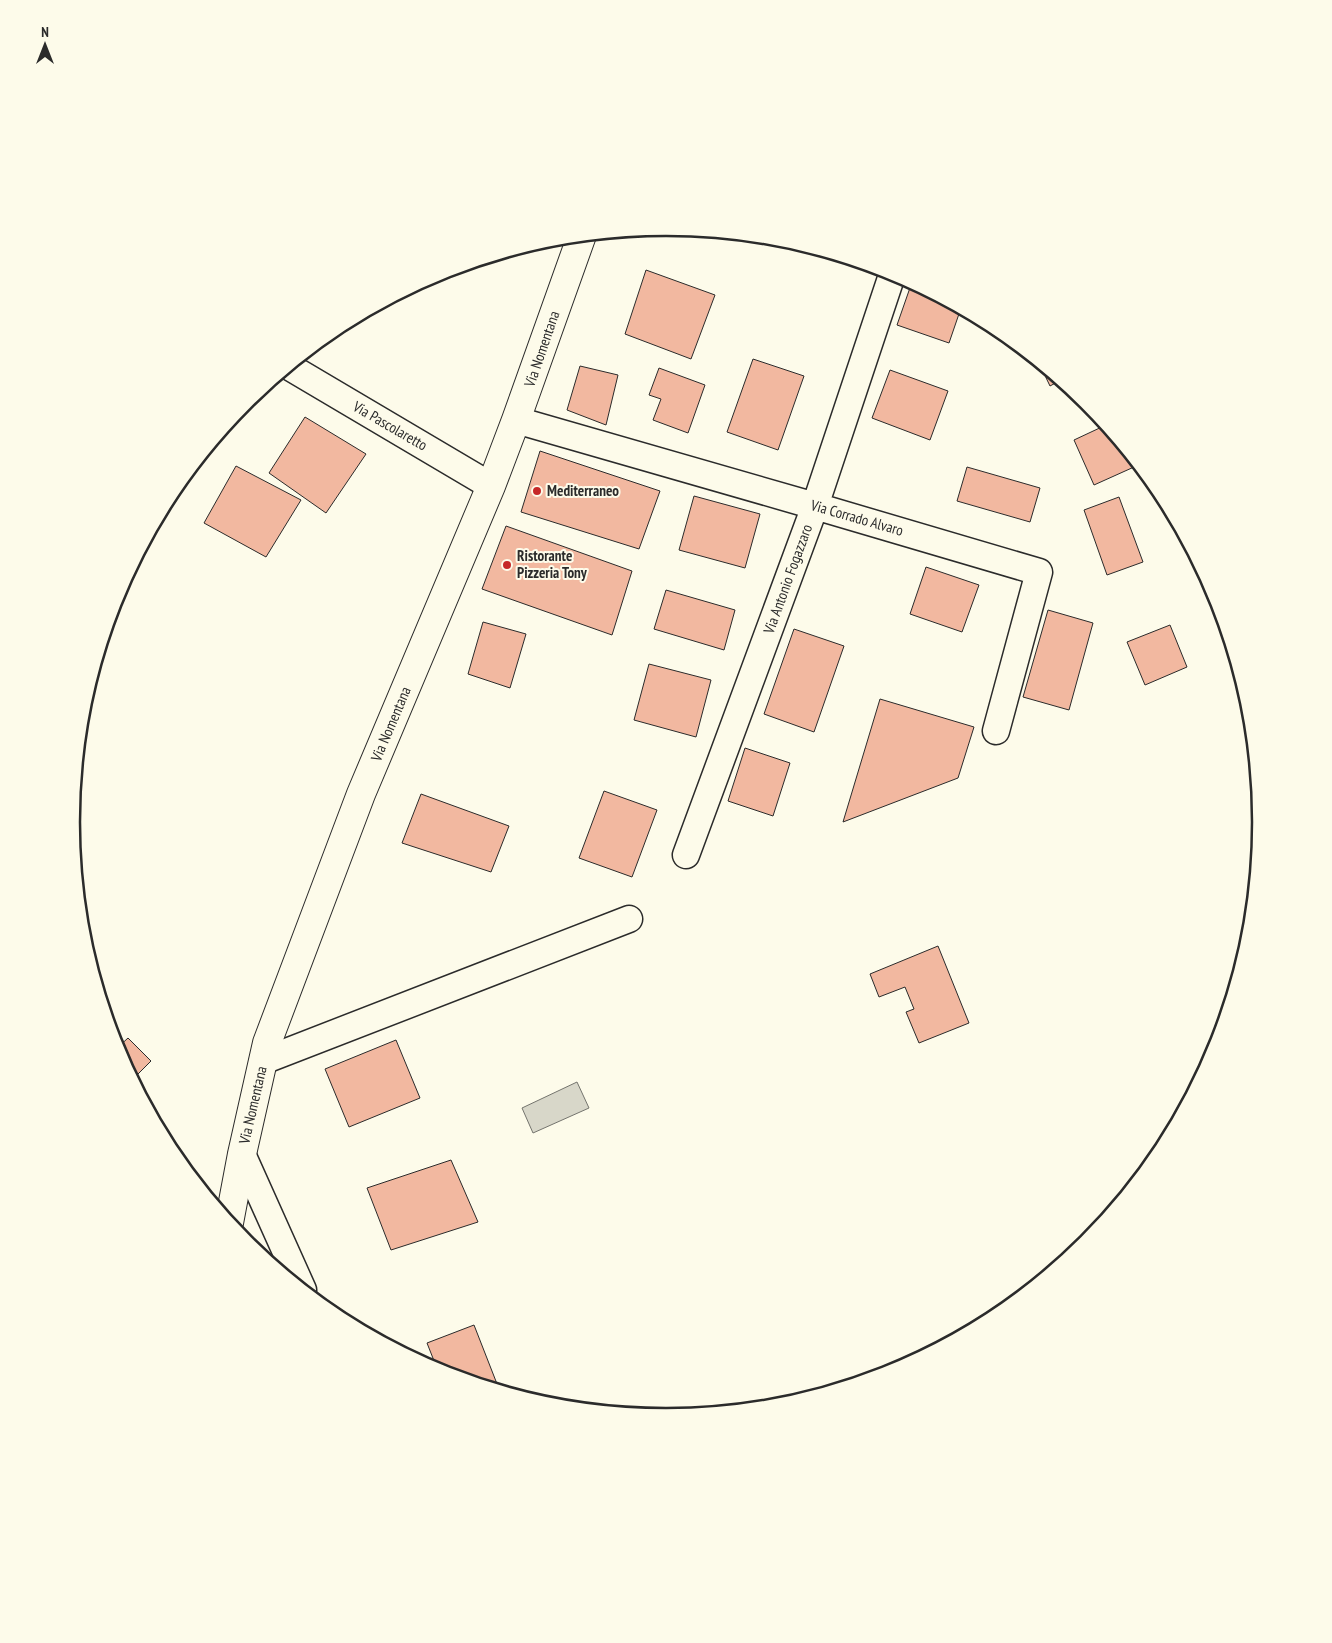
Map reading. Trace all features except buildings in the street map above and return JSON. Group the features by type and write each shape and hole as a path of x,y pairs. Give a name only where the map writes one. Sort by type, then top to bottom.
{"main road":[{"name":"Via Nomentana","path":"231,1214 267,1043 361,794 491,486 579,243"}],"street":[{"name":"Via Antonio Fogazzaro","path":"686,855 815,506 890,280"},
{"name":"Via Pascolaretto","path":"294,369 491,486"},
{"name":"Via Corrado Alvaro","path":"516,420 1039,572 996,730"},
{"path":"263,1061 629,918"},
{"path":"242,1154 298,1277"}],"shaded area":[{"path":"577,1082 589,1108 533,1133 522,1108"}],"place":[{"name":"Mediterraneo","path":"537,491"},
{"name":"Ristorante Pizzeria Tony","path":"507,565"}]}
